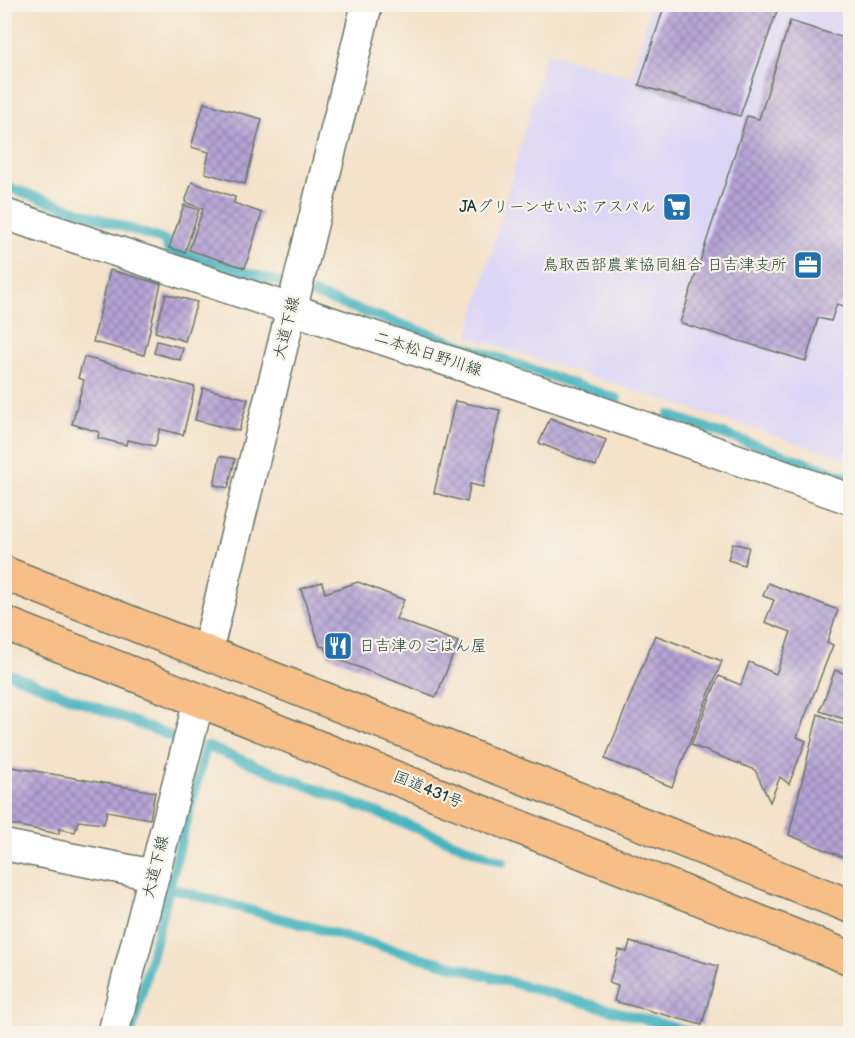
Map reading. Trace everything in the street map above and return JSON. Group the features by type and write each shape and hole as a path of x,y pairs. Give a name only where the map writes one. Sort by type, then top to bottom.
{"highway":[{"path":"4,573 850,906"},
{"name":"国道431号","path":"4,623 850,958"}],"street":[{"name":"大道下線","path":"207,652 367,4"},
{"name":"二本松日野川線","path":"4,214 595,410 850,500"},
{"name":"大道下線","path":"113,1034 199,700"},
{"path":"4,845 154,875"}],"shaded area":[{"name":"JAグリーンせいぶ アスパル","path":"651,5 850,5 850,460 468,337 546,52 631,77"}],"building":[{"path":"665,4 758,4 777,11 740,116 639,85"},
{"path":"790,21 850,40 850,308 837,304 831,321 818,318 806,361 680,323 747,116 759,119"},
{"path":"204,103 262,119 245,184 205,173 209,152 191,147"},
{"path":"192,182 235,197 234,203 262,213 245,268 189,250 203,209 185,202"},
{"path":"184,205 199,210 185,252 169,248"},
{"path":"110,270 161,284 144,355 93,342"},
{"path":"166,294 197,302 185,341 155,332"},
{"path":"157,341 183,348 180,360 154,353"},
{"path":"84,357 195,387 183,435 160,429 155,446 127,440 126,445 98,438 99,432 72,424 84,380 78,378"},
{"path":"203,388 248,399 239,431 195,420"},
{"path":"455,401 500,410 483,487 470,484 467,502 434,493"},
{"path":"550,418 606,440 596,466 539,443"},
{"path":"220,456 235,459 228,488 214,485"},
{"path":"733,543 749,547 744,565 728,560"},
{"path":"322,582 325,593 358,582 404,600 396,619 458,642 436,697 329,656 325,647 320,646 301,589"},
{"path":"768,583 838,610 827,642 833,645 797,737 806,741 789,784 780,777 770,802 755,770 691,745 719,676 741,685 749,662 776,674 791,632 765,622 774,600 763,596"},
{"path":"655,635 722,661 672,787 605,759"},
{"path":"835,670 850,676 850,721 820,711"},
{"path":"818,714 850,727 850,860 789,835"},
{"path":"12,767 155,792 150,819 107,811 104,824 78,821 75,832 59,829 59,834 4,823 4,809"},
{"path":"630,942 718,966 702,1025 614,1001 618,986 609,983 619,950 627,952"}],"waterway":[{"path":"4,186 166,241 168,250 280,282"},
{"path":"313,294 617,399"},
{"path":"669,415 850,478"},
{"path":"4,672 173,737"},
{"path":"131,1034 206,746 503,862"},
{"path":"170,888 698,1034"}],"place":[{"name":"JAグリーンせいぶ アスパル","path":"677,207"},
{"name":"鳥取西部農業協同組合 日吉津支所","path":"808,265"},
{"name":"日吉津のごはん屋","path":"338,646"}]}
